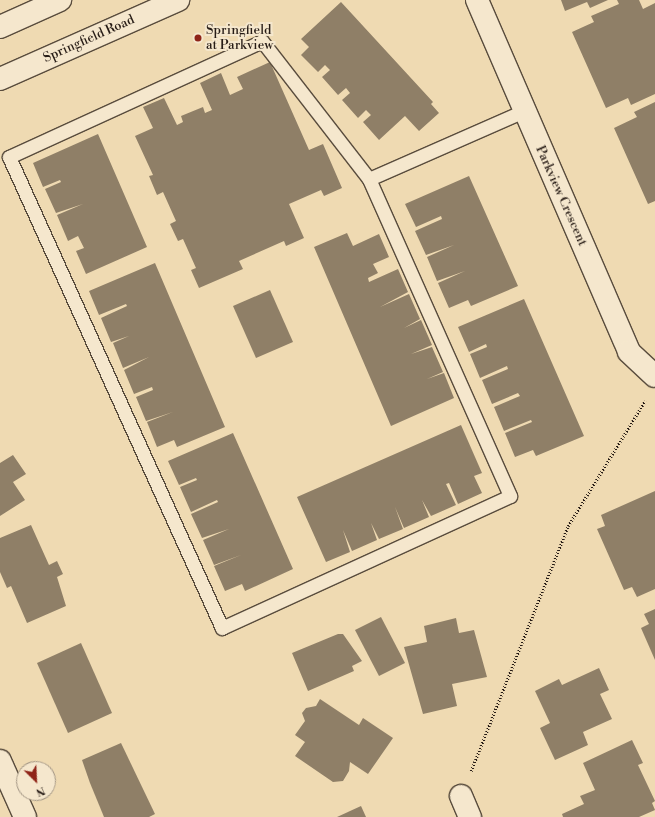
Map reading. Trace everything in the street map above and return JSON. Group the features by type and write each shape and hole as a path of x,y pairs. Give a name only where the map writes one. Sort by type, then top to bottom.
{"street":[{"path":"0,27 60,0"},
{"name":"Springfield Road","path":"0,79 178,0"},
{"name":"Parkview Crescent","path":"474,3 524,111 629,352 655,376"},
{"path":"0,761 25,817"},
{"path":"461,796 470,817"}],"lane":[{"path":"262,41 369,179 510,496 222,628 9,157 262,41"},
{"path":"369,179 524,111"}],"path":[{"path":"461,796 568,526 647,399"}],"building":[{"path":"561,0 608,0 590,8 587,2 565,11"},
{"path":"617,0 639,0 643,9 655,3 655,94 631,105 628,98 606,108 572,32 594,22 591,16 619,4"},
{"path":"341,2 433,102 431,104 439,113 419,131 405,116 379,140 363,122 371,115 366,110 358,118 342,100 350,93 346,88 338,95 322,77 330,70 325,65 318,72 301,55 309,47 301,39"},
{"path":"270,62 309,150 323,144 342,188 324,196 321,190 289,204 304,238 286,246 284,241 239,261 243,269 199,288 191,270 196,268 183,239 178,241 170,224 176,221 163,192 157,195 149,176 153,175 135,136 153,128 143,107 164,98 177,125 183,122 181,116 203,107 205,113 212,110 200,83 221,73 230,95 243,89 237,77"},
{"path":"655,102 655,201 648,204 614,128 637,117 634,112"},
{"path":"98,134 147,247 86,274 76,251 84,248 78,236 68,241 57,215 83,204 56,213 45,189 61,182 60,180 43,187 33,163"},
{"path":"469,176 518,286 471,306 468,300 449,308 438,283 465,271 437,281 427,257 454,245 426,255 415,231 442,219 441,216 416,227 405,204"},
{"path":"347,233 353,246 379,234 389,257 373,264 378,273 368,278 369,282 398,269 408,292 380,307 409,294 420,319 404,328 421,320 432,345 411,354 432,347 443,372 427,379 444,373 454,398 391,426 314,247"},
{"path":"155,263 225,427 177,447 174,440 157,447 147,422 173,412 146,421 136,397 153,390 152,387 134,394 124,370 149,357 123,368 113,343 129,336 111,342 101,318 127,306 126,304 99,315 89,291"},
{"path":"270,290 293,342 256,358 233,306"},
{"path":"524,299 584,436 536,456 533,450 515,457 505,433 532,422 531,420 504,431 494,407 520,396 518,393 492,404 482,380 508,369 507,366 480,378 470,354 487,347 486,344 469,352 458,327"},
{"path":"461,425 482,473 474,476 482,493 458,504 449,483 446,484 456,505 431,516 422,500 429,517 404,528 395,507 403,529 379,539 371,523 377,540 352,551 343,530 350,552 326,562 297,497"},
{"path":"233,433 293,569 245,591 242,584 225,591 214,566 241,555 214,565 203,540 229,529 202,538 191,514 218,502 217,500 191,512 180,487 197,480 196,478 179,485 168,461"},
{"path":"13,455 26,474 13,482 25,500 0,516 0,463"},
{"path":"655,491 655,589 637,597 632,587 624,590 597,529 605,526 601,515"},
{"path":"31,525 49,565 57,561 63,574 57,577 66,606 27,623 11,586 7,588 0,572 0,538"},
{"path":"655,609 655,660 641,628 649,624 644,614"},
{"path":"381,617 405,663 379,676 355,630"},
{"path":"456,618 459,633 474,630 487,677 452,684 457,706 423,714 404,647 427,642 424,626"},
{"path":"338,634 343,634 362,661 352,666 354,671 308,691 292,653"},
{"path":"81,643 112,713 68,733 37,663"},
{"path":"599,668 609,690 600,694 612,719 583,732 588,745 555,760 540,728 550,723 535,691 559,679 562,685"},
{"path":"320,699 359,725 363,718 393,738 368,774 350,762 349,771 343,781 333,782 295,756 305,742 295,735 305,721 302,713 306,708 316,706"},
{"path":"632,740 643,763 638,765 655,801 652,803 655,810 639,817 563,817 562,814 584,804 580,796 595,790 583,763"},
{"path":"121,743 155,814 149,817 104,817 90,783 82,760"},
{"path":"361,806 366,817 337,817"}],"place":[{"name":"Springfield at Parkview","path":"198,38"}]}
